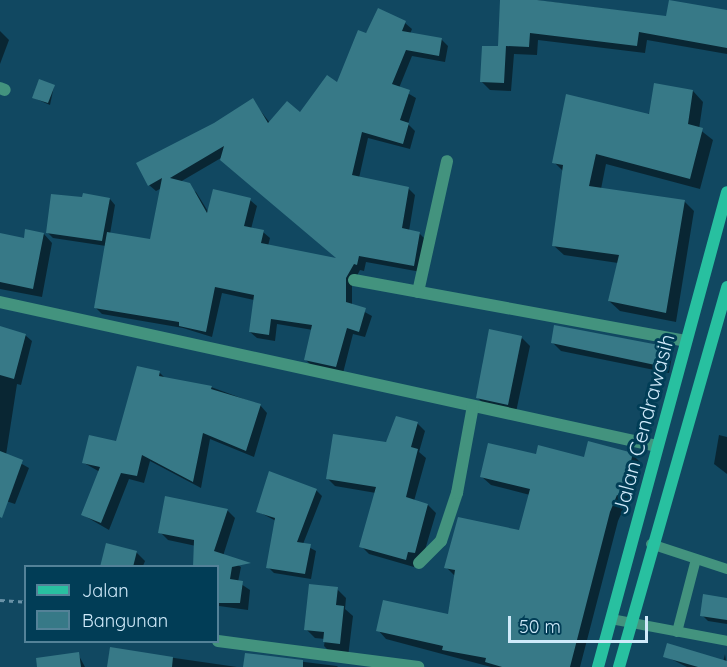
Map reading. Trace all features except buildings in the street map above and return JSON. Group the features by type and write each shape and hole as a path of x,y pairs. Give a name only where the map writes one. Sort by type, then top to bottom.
{"main road":[{"name":"Jalan Cendrawasih","path":"598,667 727,192"},
{"name":"Jalan Cendrawasih","path":"619,667 651,544 724,306 727,287"}],"street":[{"path":"418,292 447,161"},
{"path":"354,280 685,341"},
{"path":"0,302 657,446"},
{"path":"419,563 441,541 457,493 473,406"},
{"path":"219,640 418,667"}],"lane":[{"path":"651,544 727,569"},
{"path":"677,632 696,559"},
{"path":"611,619 727,641"}],"path":[{"path":"0,600 24,602"}]}
